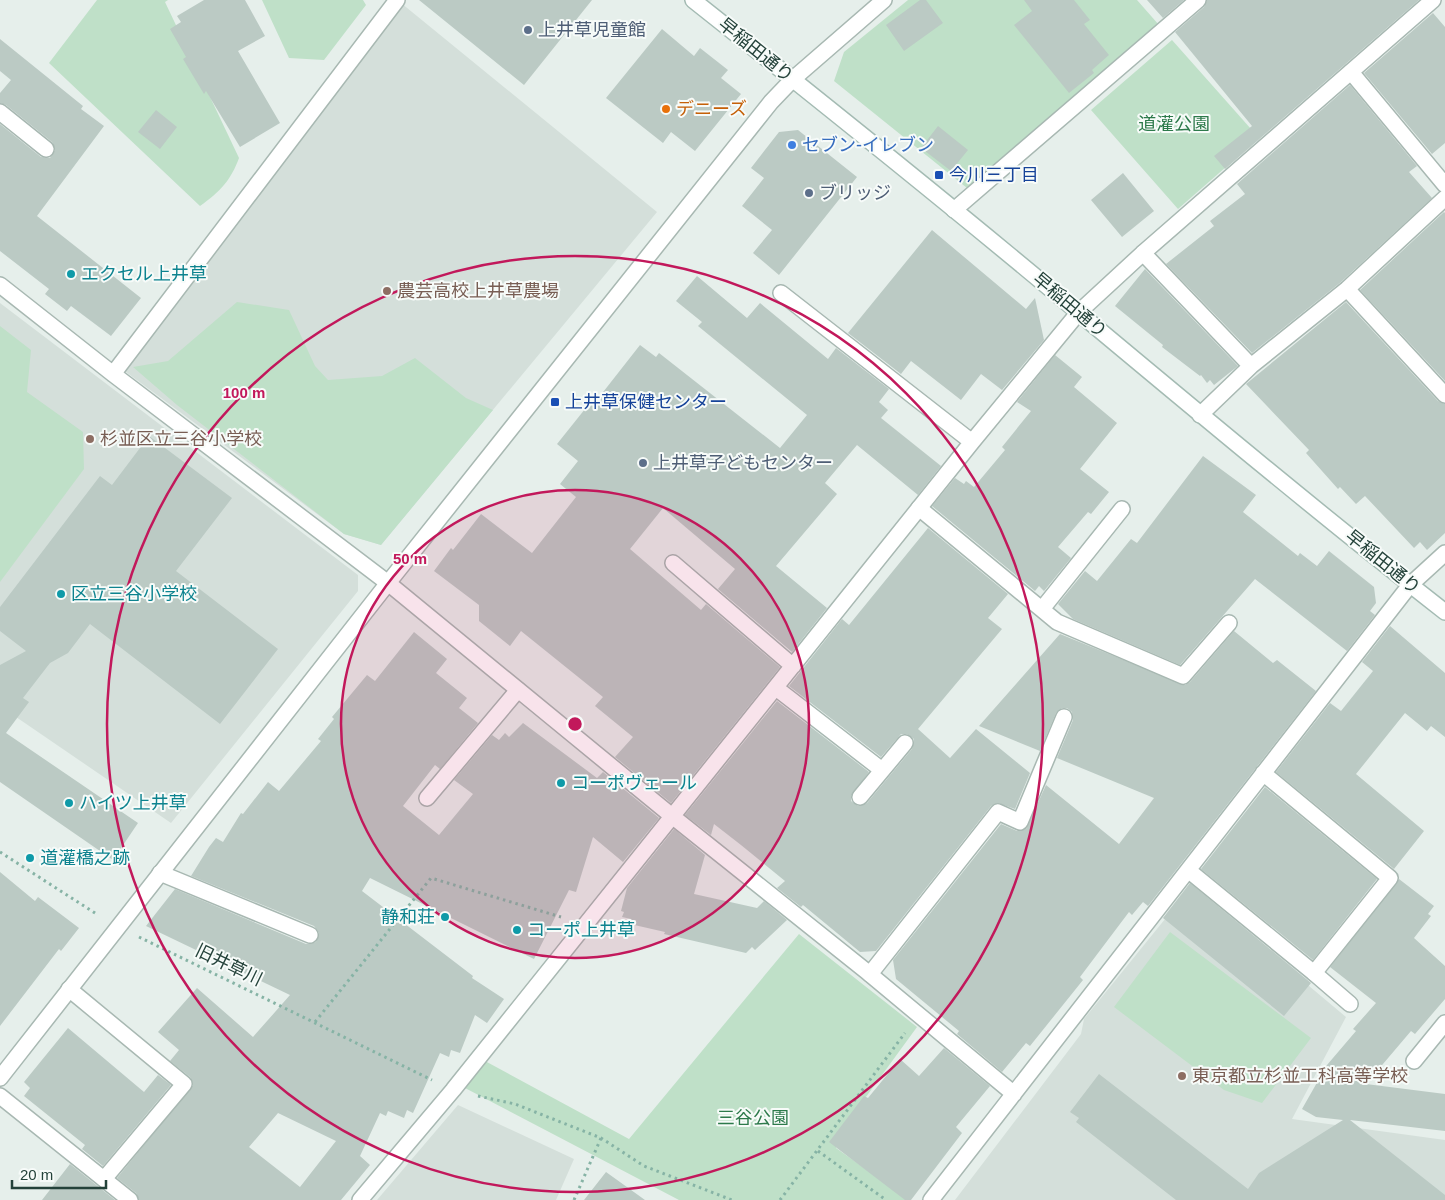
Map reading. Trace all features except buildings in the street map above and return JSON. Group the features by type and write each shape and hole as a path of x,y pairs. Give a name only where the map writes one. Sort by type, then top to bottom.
{"street":[{"path":"113,374 397,0"},
{"name":"早稲田通り","path":"693,0 1079,312 1200,416 1445,612"},
{"path":"0,1078 388,583 771,102 793,79 884,0"},
{"path":"954,210 1198,0"},
{"path":"360,1200 453,1090 972,442 1079,312 1143,253 1433,0"},
{"path":"1351,72 1445,185"},
{"path":"0,112 46,149"},
{"path":"1200,416 1250,366 1347,289 1445,198"},
{"path":"1143,253 1250,366"},
{"path":"0,285 113,374 388,583 672,816 870,974 1014,1094"},
{"path":"1347,289 1445,395"},
{"path":"781,293 972,442"},
{"path":"919,508 1057,622 1184,676 1229,623"},
{"path":"1042,609 1122,509"},
{"path":"931,1200 1410,584 1445,553"},
{"path":"673,563 793,666"},
{"path":"776,688 882,770"},
{"path":"427,798 518,690"},
{"path":"870,974 998,812 1020,822 1064,717"},
{"path":"860,797 905,744"},
{"path":"1263,773 1390,878 1314,973"},
{"path":"1188,870 1350,1004"},
{"path":"160,873 310,935"},
{"path":"69,989 184,1084 104,1179"},
{"path":"1414,1061 1445,1023"},
{"path":"0,1096 130,1200"}],"path":[{"name":"旧井草川","path":"0,852 117,927 453,1090 515,1104 601,1138 644,1166 732,1200"},
{"path":"315,1022 432,878 585,925"},
{"path":"780,1200 919,1015"},
{"path":"574,1200 601,1138"},
{"path":"818,1150 886,1200"}],"shaded area":[{"name":"農芸高校上井草農場","path":"401,3 657,212 381,545 344,534 122,369"},
{"name":"杉並区立三谷小学校","path":"0,303 358,575 358,591 171,823 0,706"},
{"name":"東京都立杉並工科高等学校","path":"1191,887 1346,1017 1292,1119 1445,1140 1445,1200 955,1200 1081,1034 1084,1019"},
{"path":"458,1105 574,1159 556,1200 377,1200"}],"green space":[{"path":"97,0 168,0 165,2 239,158 224,185 200,206 49,63"},
{"path":"262,0 363,0 366,5 324,60 289,58"},
{"path":"908,0 1137,0 1159,25 967,188 834,81 844,52"},
{"name":"道灌公園","path":"1172,40 1259,138 1178,209 1091,110"},
{"path":"237,302 289,310 315,366 328,380 382,376 415,358 466,398 493,410 381,545 344,534 177,405 133,367 168,361"},
{"path":"0,326 31,350 27,392 83,432 84,469 0,582"},
{"path":"1170,932 1311,1038 1262,1103 1224,1090 1114,1007"},
{"name":"三谷公園","path":"799,934 917,1027 836,1138 836,1148 909,1200 679,1200 465,1088 485,1061 629,1139"}],"place":[{"name":"上井草児童館","path":"528,30"},
{"name":"デニーズ","path":"666,109"},
{"name":"セブン-イレブン","path":"792,145"},
{"name":"今川三丁目","path":"939,175"},
{"name":"ブリッジ","path":"809,193"},
{"name":"エクセル上井草","path":"71,274"},
{"name":"農芸高校上井草農場","path":"387,291"},
{"name":"上井草保健センター","path":"555,402"},
{"name":"杉並区立三谷小学校","path":"90,439"},
{"name":"上井草子どもセンター","path":"643,463"},
{"name":"区立三谷小学校","path":"61,594"},
{"name":"コーポヴェール","path":"561,783"},
{"name":"ハイツ上井草","path":"69,803"},
{"name":"道灌橋之跡","path":"30,858"},
{"name":"静和荘","path":"445,917"},
{"name":"コーポ上井草","path":"517,930"},
{"name":"東京都立杉並工科高等学校","path":"1182,1076"}]}
